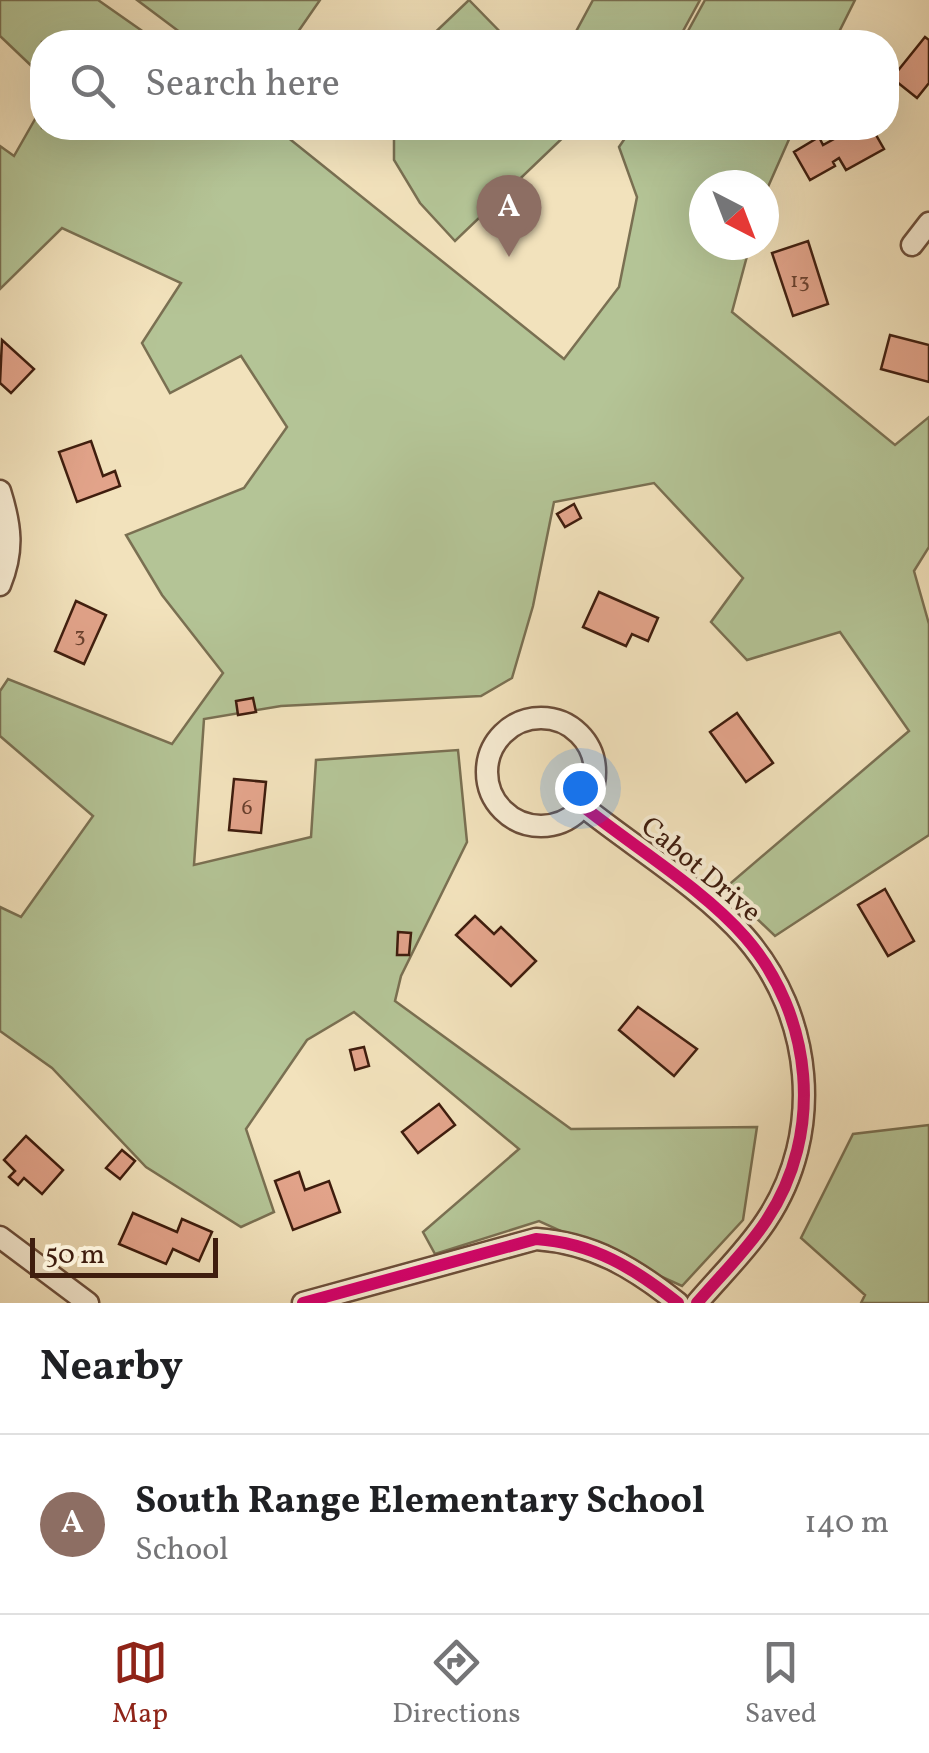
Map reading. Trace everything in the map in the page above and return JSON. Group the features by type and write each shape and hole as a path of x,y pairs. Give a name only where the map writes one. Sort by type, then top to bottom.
{"street":[{"path":"912,245 929,223"},
{"path":"0,492 12,527 9,563 0,585"},
{"path":"528,720 562,722 576,730 594,758 592,792 584,807 552,826 515,820 500,808 487,774 499,738 528,720"},
{"name":"Cabot Drive","path":"584,807 746,938 778,986 799,1039 804,1118 788,1180 765,1223 697,1303"},
{"path":"0,1237 88,1303"},
{"path":"317,1301 536,1238 572,1242 602,1254 647,1278 678,1303"}],"green space":[{"path":"0,0 98,0 141,30 30,30 30,65 0,36"},
{"path":"137,0 320,0 299,30 177,30"},
{"path":"469,0 498,30 438,30"},
{"path":"593,0 700,0 684,30 577,30"},
{"path":"705,0 855,0 840,30 689,30"},
{"path":"30,128 30,140 291,140 564,359 619,287 637,197 619,147 624,140 789,140 775,170 689,170 689,260 746,260 732,312 895,445 929,417 929,547 914,571 929,624 929,835 775,936 725,888 909,731 840,632 747,660 711,622 743,578 654,483 554,502 533,606 512,678 481,696 281,706 204,719 194,865 311,837 316,760 458,750 467,842 401,976 395,1001 571,1129 757,1127 743,1220 682,1286 539,1221 435,1254 423,1232 519,1149 354,1012 307,1040 246,1129 274,1212 241,1227 146,1167 52,1068 0,1031 0,907 21,917 93,816 0,736 0,691 8,679 172,744 223,673 162,595 126,535 244,488 287,427 241,356 170,393 142,343 181,283 62,228 0,289 0,146 14,156"},
{"path":"394,140 560,140 455,241 420,203 394,160"},
{"path":"929,1125 929,1303 861,1303 865,1295 801,1238 853,1134"}],"building":[{"path":"925,37 929,40 929,83 917,98 899,84 899,69"},
{"path":"814,140 820,140 823,145 832,140 879,140 884,149 846,170 839,158 833,162 835,166 810,180 794,152"},
{"path":"808,241 828,304 793,316 774,260 779,260 779,251"},
{"path":"890,335 929,345 929,382 881,369"},
{"path":"2,340 34,369 11,393 0,383"},
{"path":"91,441 103,476 115,471 120,486 77,502 59,452"},
{"path":"574,504 581,518 565,527 557,514"},
{"path":"599,592 658,618 648,641 632,634 626,646 583,627"},
{"path":"76,601 106,615 84,664 55,651"},
{"path":"253,698 256,712 238,715 236,701"},
{"path":"737,713 773,763 746,782 710,732"},
{"path":"234,779 266,782 261,833 229,830"},
{"path":"885,889 914,941 888,956 858,905"},
{"path":"475,916 494,934 501,927 536,961 511,986 456,935"},
{"path":"398,932 411,933 409,955 397,955"},
{"path":"638,1007 697,1049 674,1076 619,1030"},
{"path":"364,1047 369,1066 355,1070 350,1050"},
{"path":"439,1104 455,1125 418,1153 402,1132"},
{"path":"26,1136 63,1170 42,1194 24,1178 18,1185 9,1177 15,1171 4,1160"},
{"path":"122,1150 135,1161 120,1179 106,1168"},
{"path":"299,1172 305,1190 329,1181 340,1212 293,1230 275,1181"},
{"path":"133,1213 177,1232 182,1219 212,1232 199,1261 173,1249 166,1264 119,1244"}],"cycle path":[{"path":"584,807 689,885 745,937 768,968 797,1038 803,1075 803,1113 785,1187 759,1232 697,1303"},
{"path":"303,1303 536,1239 557,1241 612,1259 678,1303"}],"place":[{"name":"South Range Elementary School","path":"509,257"}]}
